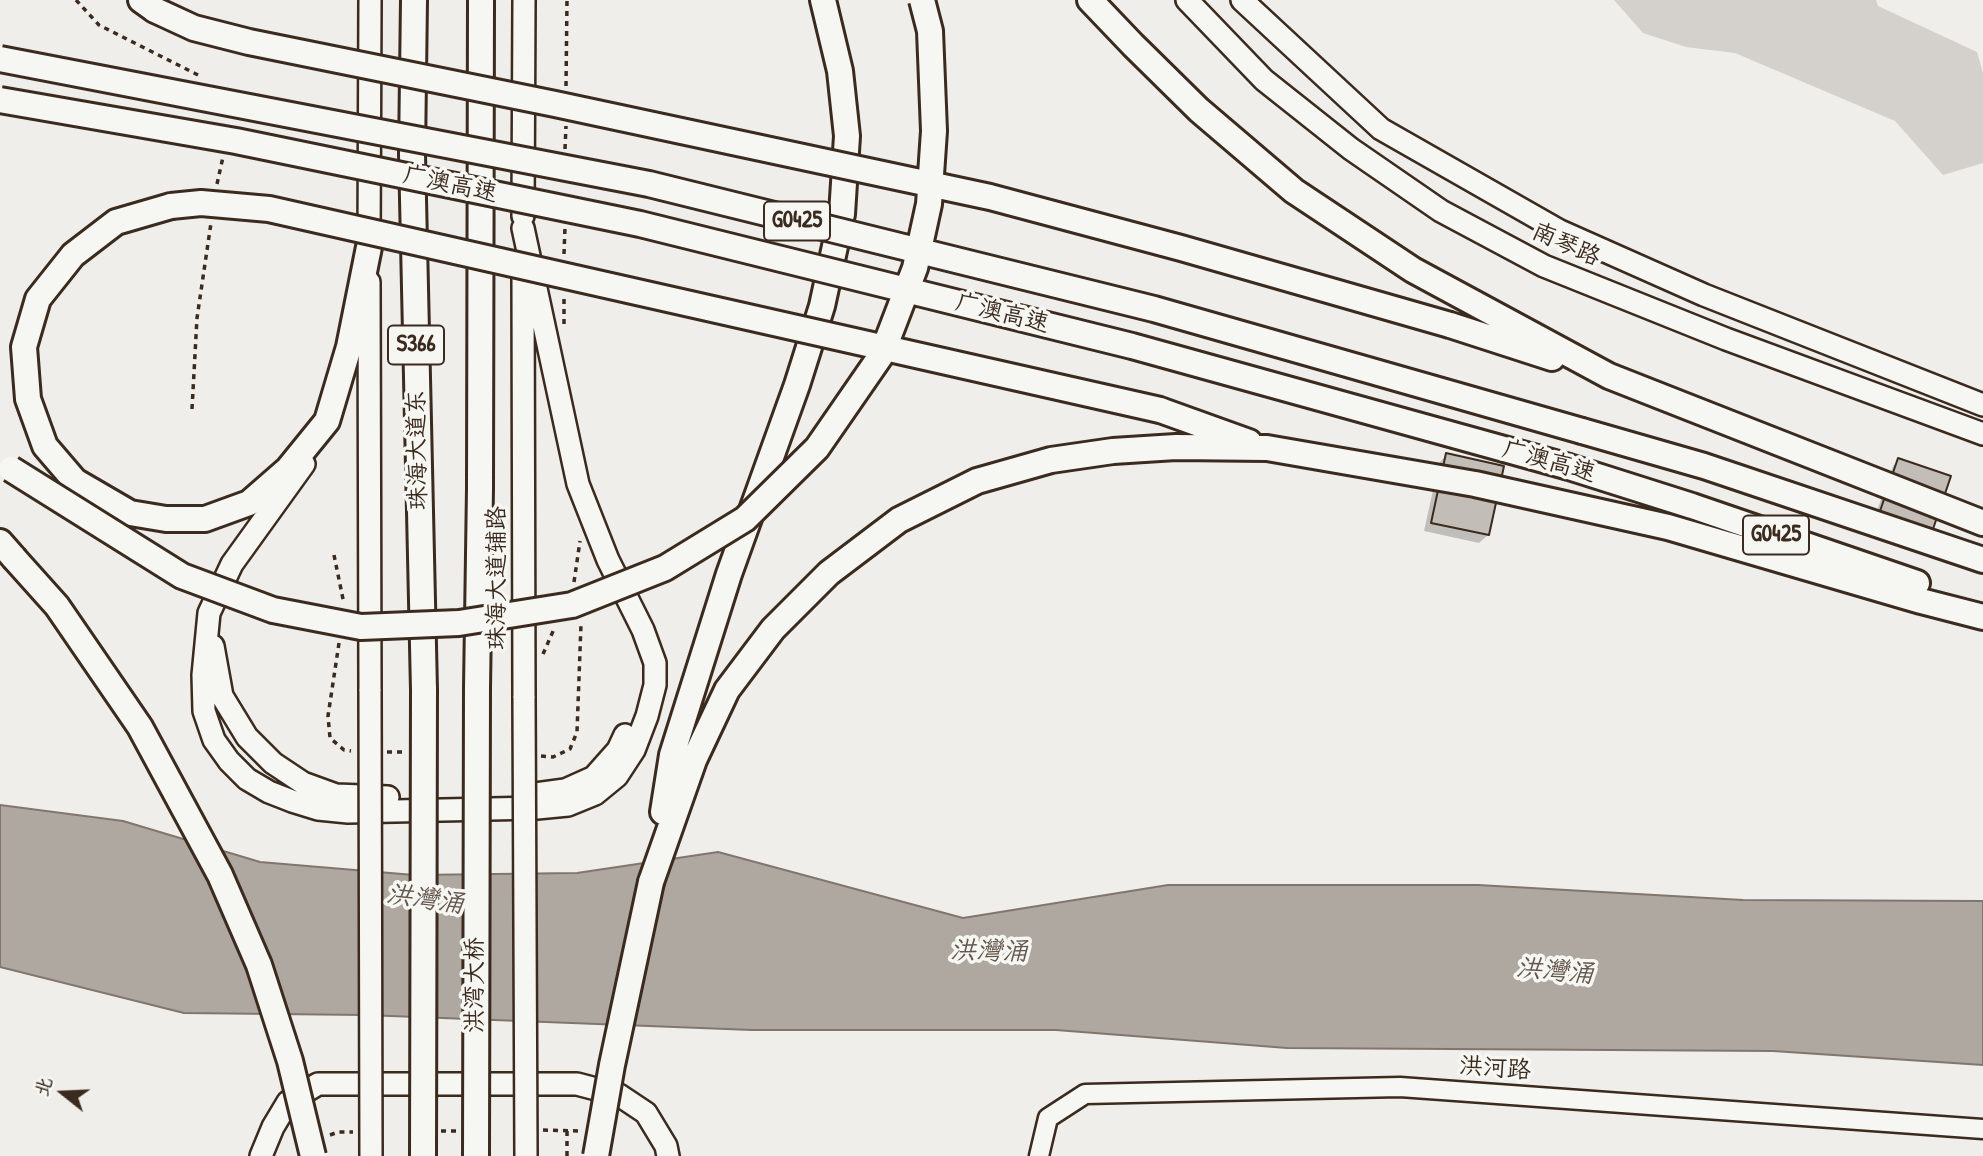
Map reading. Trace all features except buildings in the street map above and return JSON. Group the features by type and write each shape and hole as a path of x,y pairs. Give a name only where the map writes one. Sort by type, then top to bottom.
{"highway":[{"name":"珠海大道东","path":"414,0 412,154 424,690 423,1156"},
{"name":"洪湾大桥","path":"476,1156 481,0"},
{"path":"596,1156 612,1065 651,882 729,574 797,385 822,306 842,214 847,136 840,71 823,0"},
{"path":"5,466 182,576 273,610 361,626 459,624 572,605 665,568 745,519 817,449 881,354 915,268 929,204 934,131 930,31 922,0"},
{"path":"1090,0 1199,110 1294,191 1413,270 1609,376"},
{"path":"148,5 194,28 250,42 990,197 1195,252 1450,325 1609,376 1983,523"},
{"name":"广澳高速","path":"0,59 649,184 1154,310 1704,466 1983,560"},
{"name":"广澳高速","path":"0,100 236,141 640,224 1132,346 1569,467 1692,506 1983,606"},
{"path":"369,247 349,347 327,421 288,469 248,503 205,519 166,519 130,513 75,481 45,446 28,399 24,347 38,299 73,255 117,222 171,206 201,203 269,209 1160,410 1267,448"},
{"path":"683,757 727,690 773,629 829,573 899,520 977,481 1051,460 1113,451 1176,447 1267,448 1475,484 1668,527 1983,617"},
{"path":"7,550 57,606 139,727 220,876 259,965 290,1061 313,1156"}],"main road":[{"path":"370,0 371,1156"},
{"name":"珠海大道辅路","path":"524,0 526,1156"},
{"name":"南琴路","path":"1187,0 1264,80 1350,149 1441,211 1544,266 1726,339 1983,434"},
{"name":"南琴路","path":"1242,0 1381,129 1560,232 1704,295 1983,405"},
{"path":"327,421 311,453 232,564 209,613 203,687 204,711 214,740 229,761 247,779 269,792 318,809 348,812 537,808 568,805 595,794 617,776 634,750 655,685 655,663 643,630 608,560 578,484 523,228"},
{"path":"209,613 222,696 247,737 273,763 303,783 336,795 381,797 532,795 565,790 594,777 618,750 640,701 646,658 643,630"},
{"path":"261,1156 273,1127 288,1102 318,1084 577,1084 619,1095 646,1113 667,1146 668,1156"},
{"path":"273,1127 273,1156"}],"street":[{"name":"洪河路","path":"1039,1156 1048,1118 1085,1094 1399,1087 1983,1129"}],"path":[{"path":"217,186 219,173"},
{"path":"192,409 197,318 213,212"},
{"path":"541,660 557,622"},
{"path":"567,1130 567,1156"}],"shaded area":[{"path":"1614,0 1876,0 1878,6 1977,52 1983,73 1983,163 1943,175 1895,121 1735,53 1686,47 1643,33"}],"water":[{"name":"洪灣涌","path":"0,805 123,821 260,862 414,875 577,873 718,852 963,918 1168,885 1478,885 1743,900 1983,901 1983,1065 1773,1051 1287,1048 1056,1030 752,1030 365,1015 184,1013 0,967"}]}
